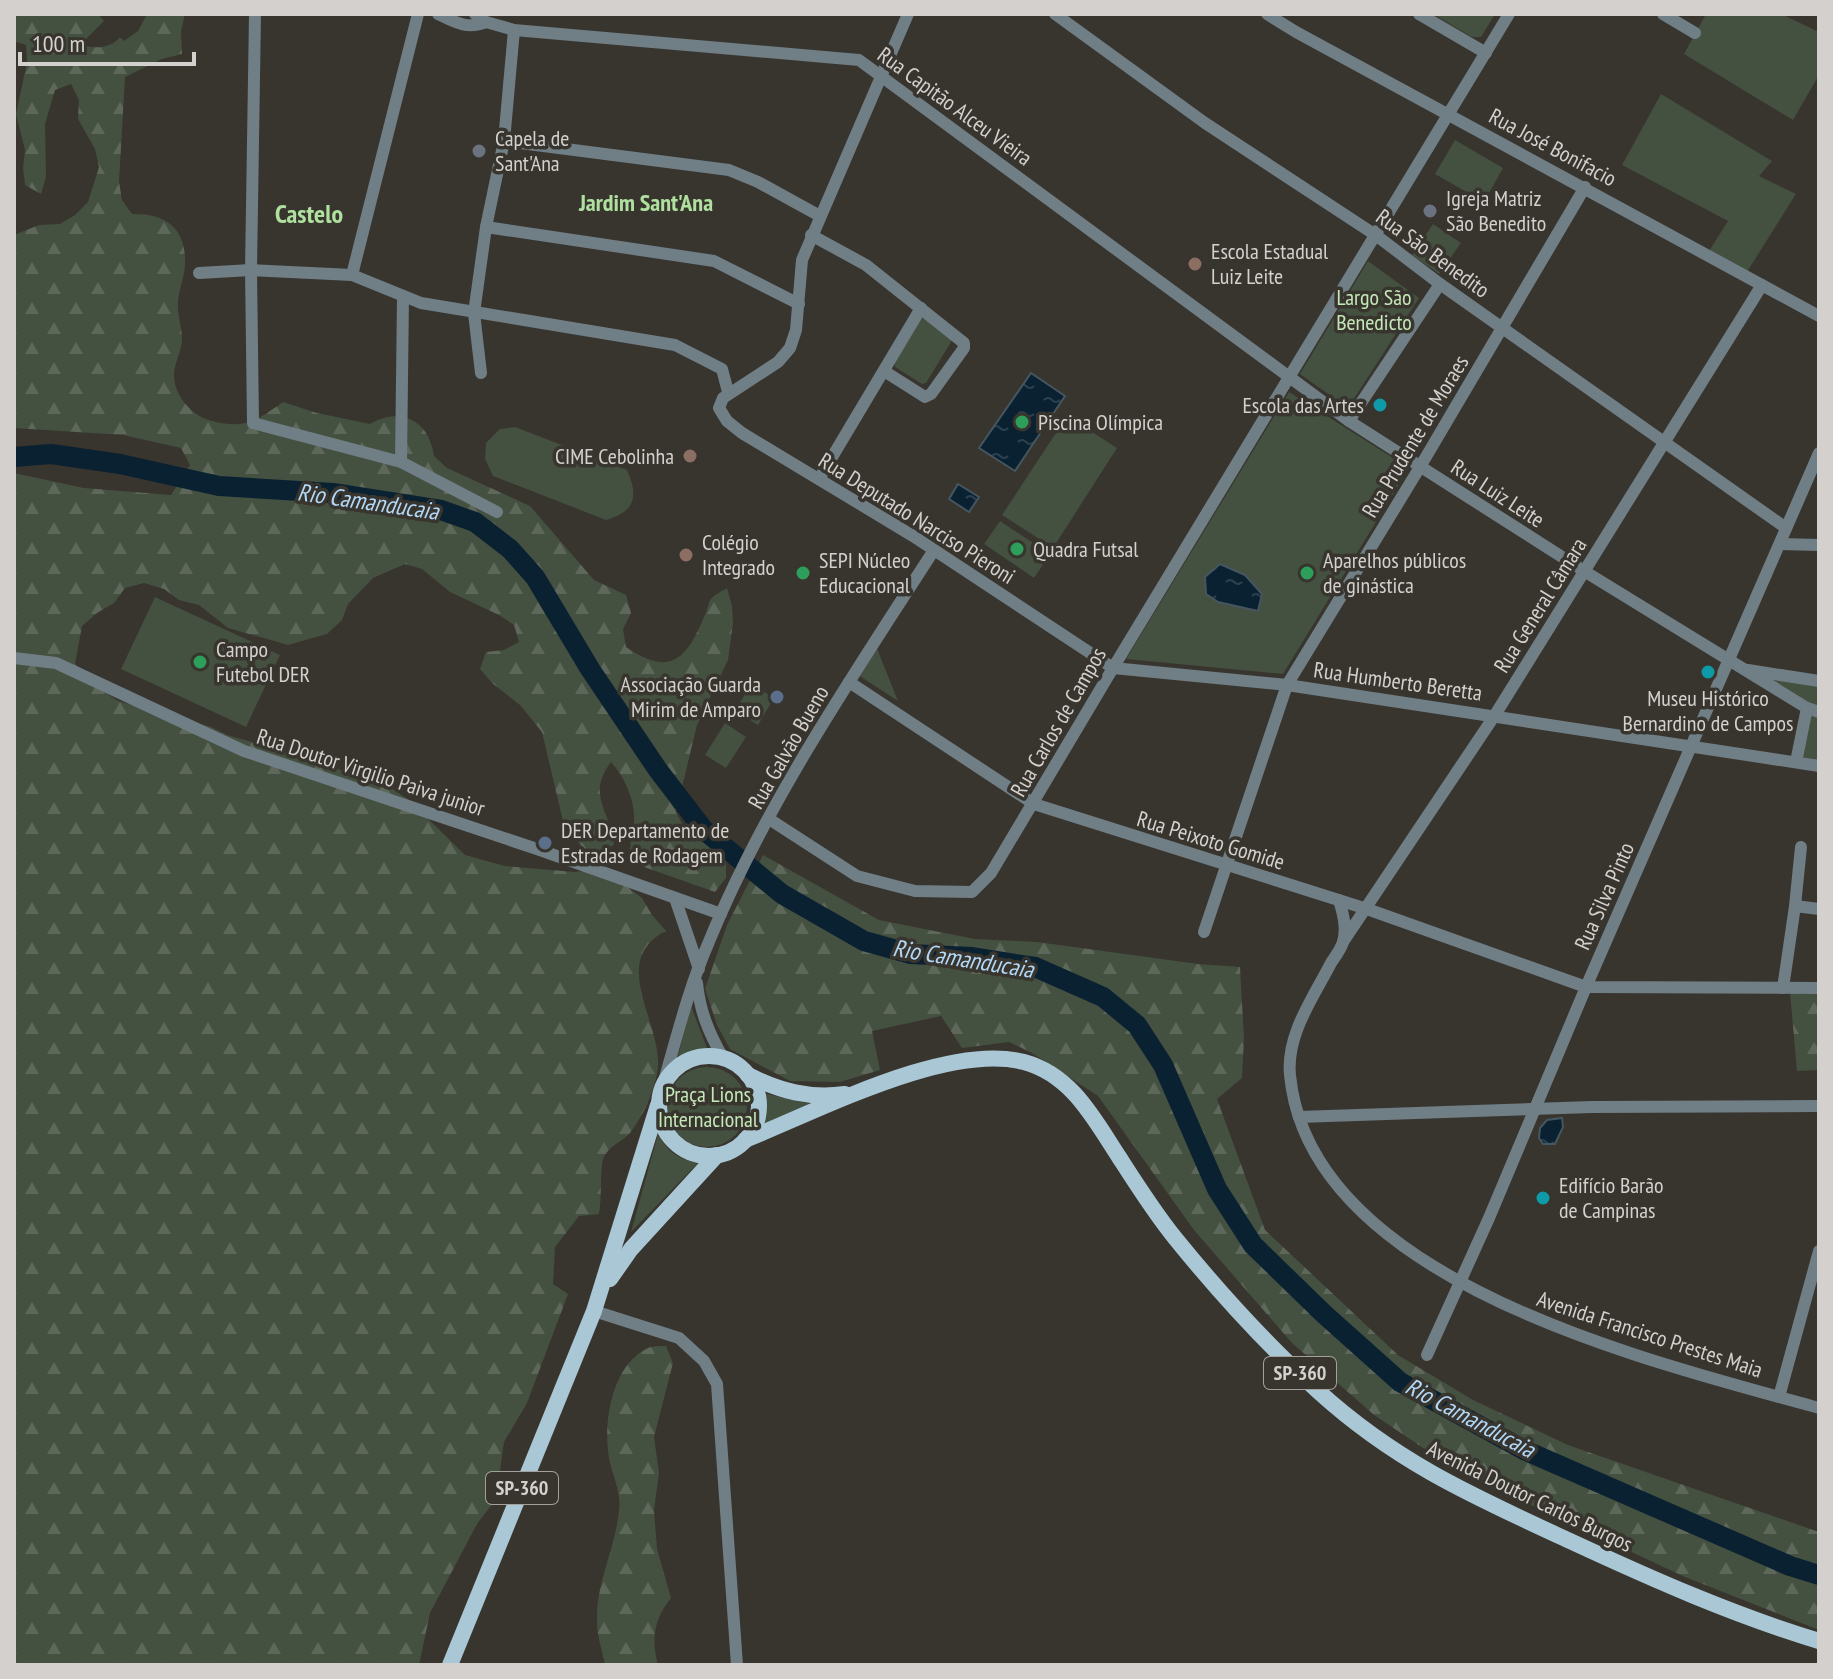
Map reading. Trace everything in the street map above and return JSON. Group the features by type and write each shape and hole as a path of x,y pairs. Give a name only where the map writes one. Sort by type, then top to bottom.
{"main road":[{"name":"Avenida Doutor Carlos Burgos","path":"745,1140 926,1069 968,1059 1000,1057 1029,1063 1053,1075 1088,1109 1153,1208 1197,1265 1317,1390 1386,1445 1413,1464 1468,1494 1641,1574 1736,1614 1819,1641"},
{"path":"662,1088 669,1075 694,1058 723,1058"},
{"name":"SP-360","path":"723,1058 748,1075"},
{"path":"745,1140 753,1129 758,1101 748,1075"},
{"name":"Avenida Doutor Carlos Burgos","path":"748,1075 776,1089 804,1095 833,1096 862,1092"},
{"name":"SP-360","path":"450,1665 594,1311 662,1088"},
{"path":"658,1105 661,1123 670,1138 683,1149 700,1155 717,1155"},
{"name":"SP-360","path":"600,1293 631,1249 717,1155 732,1150 745,1140"}],"street":[{"path":"255,14 251,270 253,423 401,462 497,512"},
{"path":"352,275 418,14"},
{"path":"438,14 460,25 474,27 486,22"},
{"path":"475,14 486,22"},
{"path":"199,273 251,270 352,275 421,303 675,345 722,369 728,392 778,362 790,348 796,330 802,260 908,14"},
{"name":"Rua São Benedito","path":"1055,14 1205,123 1377,236 1440,284 1786,528"},
{"name":"Rua José Bonifacio","path":"1267,14 1819,316"},
{"path":"1419,14 1486,53"},
{"path":"1377,236 1509,14"},
{"path":"1663,14 1695,33"},
{"name":"Rua Capitão Alceu Vieira","path":"486,22 514,30 859,60 1290,379"},
{"path":"481,373 474,313 486,227 504,141 514,30"},
{"path":"504,141 729,170 820,216"},
{"name":"Rua Prudente de Moraes","path":"1204,932 1287,685 1585,187"},
{"path":"486,227 714,261 799,304"},
{"path":"811,235 866,265 964,343 964,348 931,394 925,397 884,371"},
{"name":"Rua Carlos de Campos","path":"769,819 857,876 915,891 972,892 991,873 1034,804 1113,668 1377,236"},
{"path":"1349,421 1440,284"},
{"name":"Rua General Câmara","path":"1343,942 1495,715 1762,285"},
{"path":"401,462 403,296"},
{"path":"819,479 921,308"},
{"name":"Rua Luiz Leite","path":"1290,379 1349,421 1584,571 1813,710"},
{"name":"Rua Deputado Narciso Pieroni","path":"728,392 719,408 727,421 742,433 934,550 1113,668"},
{"name":"Rua Silva Pinto","path":"1427,1355 1461,1283 1586,987 1819,453"},
{"path":"1780,544 1819,545"},
{"name":"Rua Galvão Bueno","path":"662,1088 698,972 731,892 769,819 849,682 934,550"},
{"name":"Rua Doutor Virgilio Paiva junior","path":"14,658 56,663 244,751 721,914"},
{"name":"Rua Humberto Beretta","path":"1113,668 1287,685 1819,766"},
{"path":"1741,669 1819,681"},
{"name":"Rua Peixoto Gomide","path":"849,682 1034,804 1367,909 1586,987 1819,988"},
{"path":"1796,762 1813,710"},
{"path":"1783,988 1801,847"},
{"path":"675,898 698,972"},
{"path":"1339,900 1344,918 1343,942"},
{"path":"1795,906 1819,909"},
{"name":"Avenida Francisco Prestes Maia","path":"1343,942 1291,1046 1289,1071 1299,1117 1313,1150 1366,1216 1461,1283 1522,1313 1687,1372 1819,1408"},
{"name":"Rua Galvão Bueno","path":"698,972 700,1008 723,1058"},
{"path":"1299,1117 1535,1109 1819,1106"},
{"path":"1779,1397 1819,1251"},
{"path":"594,1311 679,1338 704,1361 717,1384 737,1665"}],"green space":[{"path":"14,14 98,14 104,21 85,40 86,46 95,47 109,45 120,37 124,41 138,31 147,14 185,14 181,31 182,54 162,59 125,77 119,182 122,200 132,214 165,220 182,242 185,266 178,307 182,339 174,375 180,397 190,409 209,420 231,424 256,419 283,402 370,424 392,416 412,420 426,433 434,456 447,468 530,506 594,580 626,595 631,613 623,629 626,647 654,661 665,662 683,653 697,632 711,599 727,588 732,606 728,660 697,725 676,812 684,827 726,860 726,878 715,892 630,862 634,812 626,784 611,762 600,784 600,793 614,844 600,856 584,850 563,821 542,732 520,705 480,669 486,652 504,650 519,642 514,625 450,592 422,569 405,564 373,578 348,604 342,620 327,634 288,645 228,628 199,605 179,600 164,589 144,583 125,588 114,603 82,626 75,664 88,681 118,701 211,727 227,735 382,782 409,800 465,855 505,866 574,872 593,870 613,876 642,898 666,931 649,943 641,958 639,974 657,1048 658,1065 652,1092 635,1126 603,1159 599,1214 579,1216 555,1247 553,1284 568,1294 527,1403 504,1442 496,1499 477,1524 430,1613 419,1665 14,1665 14,473 84,488 171,495 190,465 181,448 123,435 14,428 14,235 39,225 60,224 75,215 88,202 99,167 95,149 78,119 79,100 71,84 55,90 45,124 46,177 41,194 25,185 25,150 16,114 27,62 26,45 14,41"},
{"path":"1433,14 1495,14 1481,37 1472,37"},
{"path":"1706,14 1781,14 1819,32 1819,75 1793,120 1684,54"},
{"path":"1661,94 1772,161 1759,176 1796,194 1745,275 1707,254 1728,221 1622,165"},
{"path":"1455,140 1503,168 1484,202 1435,174"},
{"path":"1433,224 1461,243 1439,274 1412,255"},
{"name":"Largo São Benedicto","path":"1368,261 1419,298 1348,408 1300,374"},
{"path":"925,318 951,342 926,383 922,384 895,367 895,363 920,319"},
{"path":"1289,392 1409,468 1283,674 1126,659"},
{"path":"1067,416 1117,448 1053,548 1002,515"},
{"path":"515,427 627,470 633,488 629,508 606,520 493,476 485,459 486,443 500,429"},
{"name":"Quadra Futsal","path":"1000,521 1050,554 1034,578 984,544"},
{"name":"Campo Futebol DER","path":"155,597 280,655 246,727 121,669"},
{"path":"876,646 898,701 858,675"},
{"path":"1756,674 1819,684 1819,708"},
{"path":"751,684 774,698 758,725 735,711"},
{"path":"1809,711 1819,715 1819,762 1801,759"},
{"path":"725,723 746,737 726,768 705,755"},
{"path":"763,855 879,920 975,939 1037,942 1240,967 1244,1038 1242,1078 1217,1099 1265,1230 1398,1355 1473,1400 1568,1445 1819,1532 1819,1630 1685,1577 1456,1470 1374,1415 1292,1343 1194,1230 1098,1096 1032,1053 1009,1042 962,1048 941,1016 872,1031 880,1070 840,1082 790,1081 730,1049 717,1025 705,989 727,925"},
{"path":"1790,992 1819,993 1819,1070 1797,1071"},
{"path":"691,1006 707,1048 678,1056"},
{"name":"Praça Lions Internacional","path":"707,1067 722,1070 735,1079 744,1092 747,1107 744,1122 735,1135 722,1144 707,1147 692,1144 679,1135 670,1122 667,1107 670,1092 679,1079 692,1070"},
{"path":"763,1093 816,1105 763,1129 767,1109"},
{"path":"658,1134 674,1154 698,1163 631,1232"},
{"path":"666,1346 673,1363 654,1437 659,1473 654,1510 657,1549 671,1598 656,1630 658,1665 605,1665 597,1630 598,1604 619,1504 608,1448 608,1416 617,1383 625,1368 648,1348"}],"water":[{"name":"Piscina Olímpica","path":"1031,373 1065,396 1015,471 979,448"},
{"path":"958,484 979,497 969,512 949,499"},
{"path":"1220,564 1245,575 1262,594 1258,611 1218,602 1206,594 1205,577"},
{"path":"1562,1118 1563,1127 1555,1144 1543,1144 1539,1138 1540,1128 1547,1120"}],"waterway":[{"name":"Rio Camanducaia","path":"14,457 51,454 120,464 219,486 333,493 441,510 475,522 510,549 535,577 590,669 658,770 704,830 782,894 864,941 911,954 971,957 1035,967 1103,997 1137,1025 1163,1065 1217,1189 1253,1245 1400,1382 1524,1450 1790,1566 1819,1575"}],"place":[{"name":"Capela de Sant'Ana","path":"479,151"},
{"name":"Igreja Matriz São Benedito","path":"1430,211"},
{"name":"Escola Estadual Luiz Leite","path":"1195,264"},
{"name":"Escola das Artes","path":"1380,405"},
{"name":"Piscina Olímpica","path":"1022,422"},
{"name":"CIME Cebolinha","path":"690,456"},
{"name":"Quadra Futsal","path":"1017,549"},
{"name":"Colégio Integrado","path":"686,555"},
{"name":"SEPI Núcleo Educacional","path":"803,573"},
{"name":"Aparelhos públicos de ginástica","path":"1307,573"},
{"name":"Campo Futebol DER","path":"200,662"},
{"name":"Museu Histórico Bernardino de Campos","path":"1708,672"},
{"name":"Associação Guarda Mirim de Amparo","path":"777,697"},
{"name":"DER Departamento de Estradas de Rodagem","path":"545,843"},
{"name":"Edifício Barão de Campinas","path":"1543,1198"}],"district":[{"name":"Jardim Sant'Ana","path":"646,203"},
{"name":"Castelo","path":"309,214"}]}
